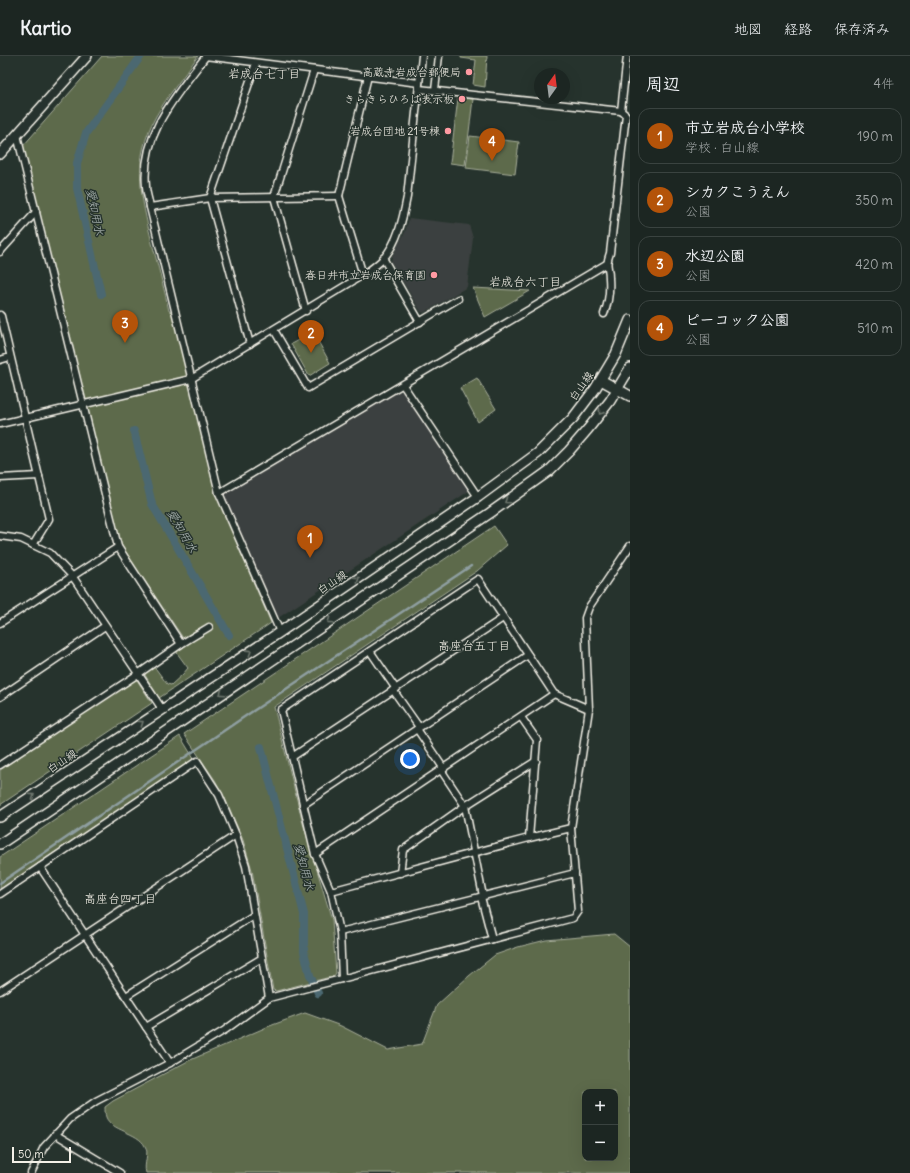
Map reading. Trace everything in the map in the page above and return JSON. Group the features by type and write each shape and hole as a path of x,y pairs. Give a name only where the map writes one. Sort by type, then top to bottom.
{"street":[{"path":"0,154 86,56"},
{"path":"280,632 219,493 146,186 146,163 155,130 169,106 205,56 368,76 435,90 621,111 626,115 610,253 606,264 609,278 607,307 604,314"},
{"path":"0,424 191,379 306,311 363,275 383,258 398,233 407,197 422,56"},
{"path":"435,90 440,56"},
{"path":"621,111 627,56"},
{"path":"250,344 210,198 256,62"},
{"path":"306,311 274,197 314,70"},
{"path":"363,275 338,196 368,76"},
{"path":"17,135 118,548 181,644"},
{"path":"150,207 210,198 338,196"},
{"path":"0,252 36,212"},
{"path":"383,258 420,322"},
{"path":"219,493 606,264"},
{"path":"274,330 308,388 458,299"},
{"path":"0,314 2,316 10,357 49,519 33,545"},
{"name":"白山線","path":"0,817 280,632 478,497 538,453 573,418 601,380 616,354 630,320"},
{"path":"0,360 10,357"},
{"path":"0,844 490,513 549,471 588,429 617,390 630,368"},
{"path":"601,380 630,396"},
{"path":"403,385 478,497"},
{"path":"0,478 39,476"},
{"path":"0,536 21,539 50,553 73,577 162,709"},
{"path":"31,1173 44,1147 70,1119 96,1101 170,1063 225,1030 269,998 574,918 578,911 571,828 588,709 585,618 589,607 630,546"},
{"path":"0,623 118,548"},
{"path":"342,979 340,932 331,891 315,854 281,710 478,579 554,694 588,709"},
{"path":"292,757 503,618"},
{"path":"0,697 105,626"},
{"path":"0,765 181,644 209,627"},
{"path":"370,651 395,689 442,770 465,806 473,853 492,939"},
{"path":"303,805 528,655"},
{"path":"315,854 554,694"},
{"path":"521,717 538,740 529,838"},
{"path":"0,894 197,761 220,795 236,835 246,866 269,998"},
{"path":"400,873 403,850 465,806 536,761"},
{"path":"331,891 571,828"},
{"path":"0,991 236,835"},
{"path":"40,867 170,1063"},
{"path":"340,932 575,873"},
{"path":"126,996 254,915"},
{"path":"146,1027 262,958"},
{"path":"55,1134 120,1173"}],"shaded area":[{"name":"春日井市立岩成台保育園","path":"409,218 469,225 473,238 467,287 424,313 421,312 391,262 392,256 405,232"},
{"path":"399,391 403,392 469,491 278,618 225,497 226,493"}],"green space":[{"path":"102,56 198,56 156,116 148,133 143,149 140,179 144,210 169,311 172,312 217,497 271,623 159,698 145,675 146,672 153,667 167,684 171,685 188,668 177,653 178,651 207,631 203,626 183,638 121,545 23,146"},
{"path":"461,56 487,56 485,87 473,85 476,60 461,58"},
{"path":"458,98 473,99 465,165 450,163"},
{"path":"470,136 519,142 515,174 466,168"},
{"path":"473,288 530,291 485,317"},
{"path":"313,332 330,363 309,376 291,344"},
{"path":"477,378 496,409 478,422 460,388"},
{"path":"494,526 507,545 477,571 274,707 302,820 332,920 336,973 334,976 276,991 273,990 252,870 243,840 224,796 184,734"},
{"path":"133,680 137,680 152,703 0,805 0,770"},
{"path":"180,736 194,759 0,889 0,857"},
{"path":"614,934 630,947 630,1173 146,1173 145,1166 147,1152 142,1141 113,1125 106,1117 105,1107 113,1101 188,1061 267,1027 305,1013 341,1026 388,1050 422,1044 437,1005 495,955 546,940"}],"waterway":[{"name":"愛知用水","path":"101,294 77,188 77,163 86,133 141,56"},
{"name":"愛知用水","path":"134,431 152,504 229,635"},
{"path":"0,883 247,715 471,566"},
{"name":"愛知用水","path":"261,747 304,914 304,952 310,975 318,993"}],"place":[{"name":"高蔵寺岩成台郵便局","path":"469,72"},
{"name":"きらきらひろば表示板","path":"462,99"},
{"name":"岩成台団地 21号棟","path":"448,131"},
{"name":"ピーコック公園","path":"492,161"},
{"name":"春日井市立岩成台保育園","path":"434,275"},
{"name":"水辺公園","path":"125,343"},
{"name":"シカクこうえん","path":"311,353"},
{"name":"市立岩成台小学校","path":"310,558"}],"district":[{"name":"岩成台七丁目","path":"264,74"},
{"name":"岩成台六丁目","path":"525,282"},
{"name":"高座台五丁目","path":"474,646"},
{"name":"高座台四丁目","path":"120,899"}]}
